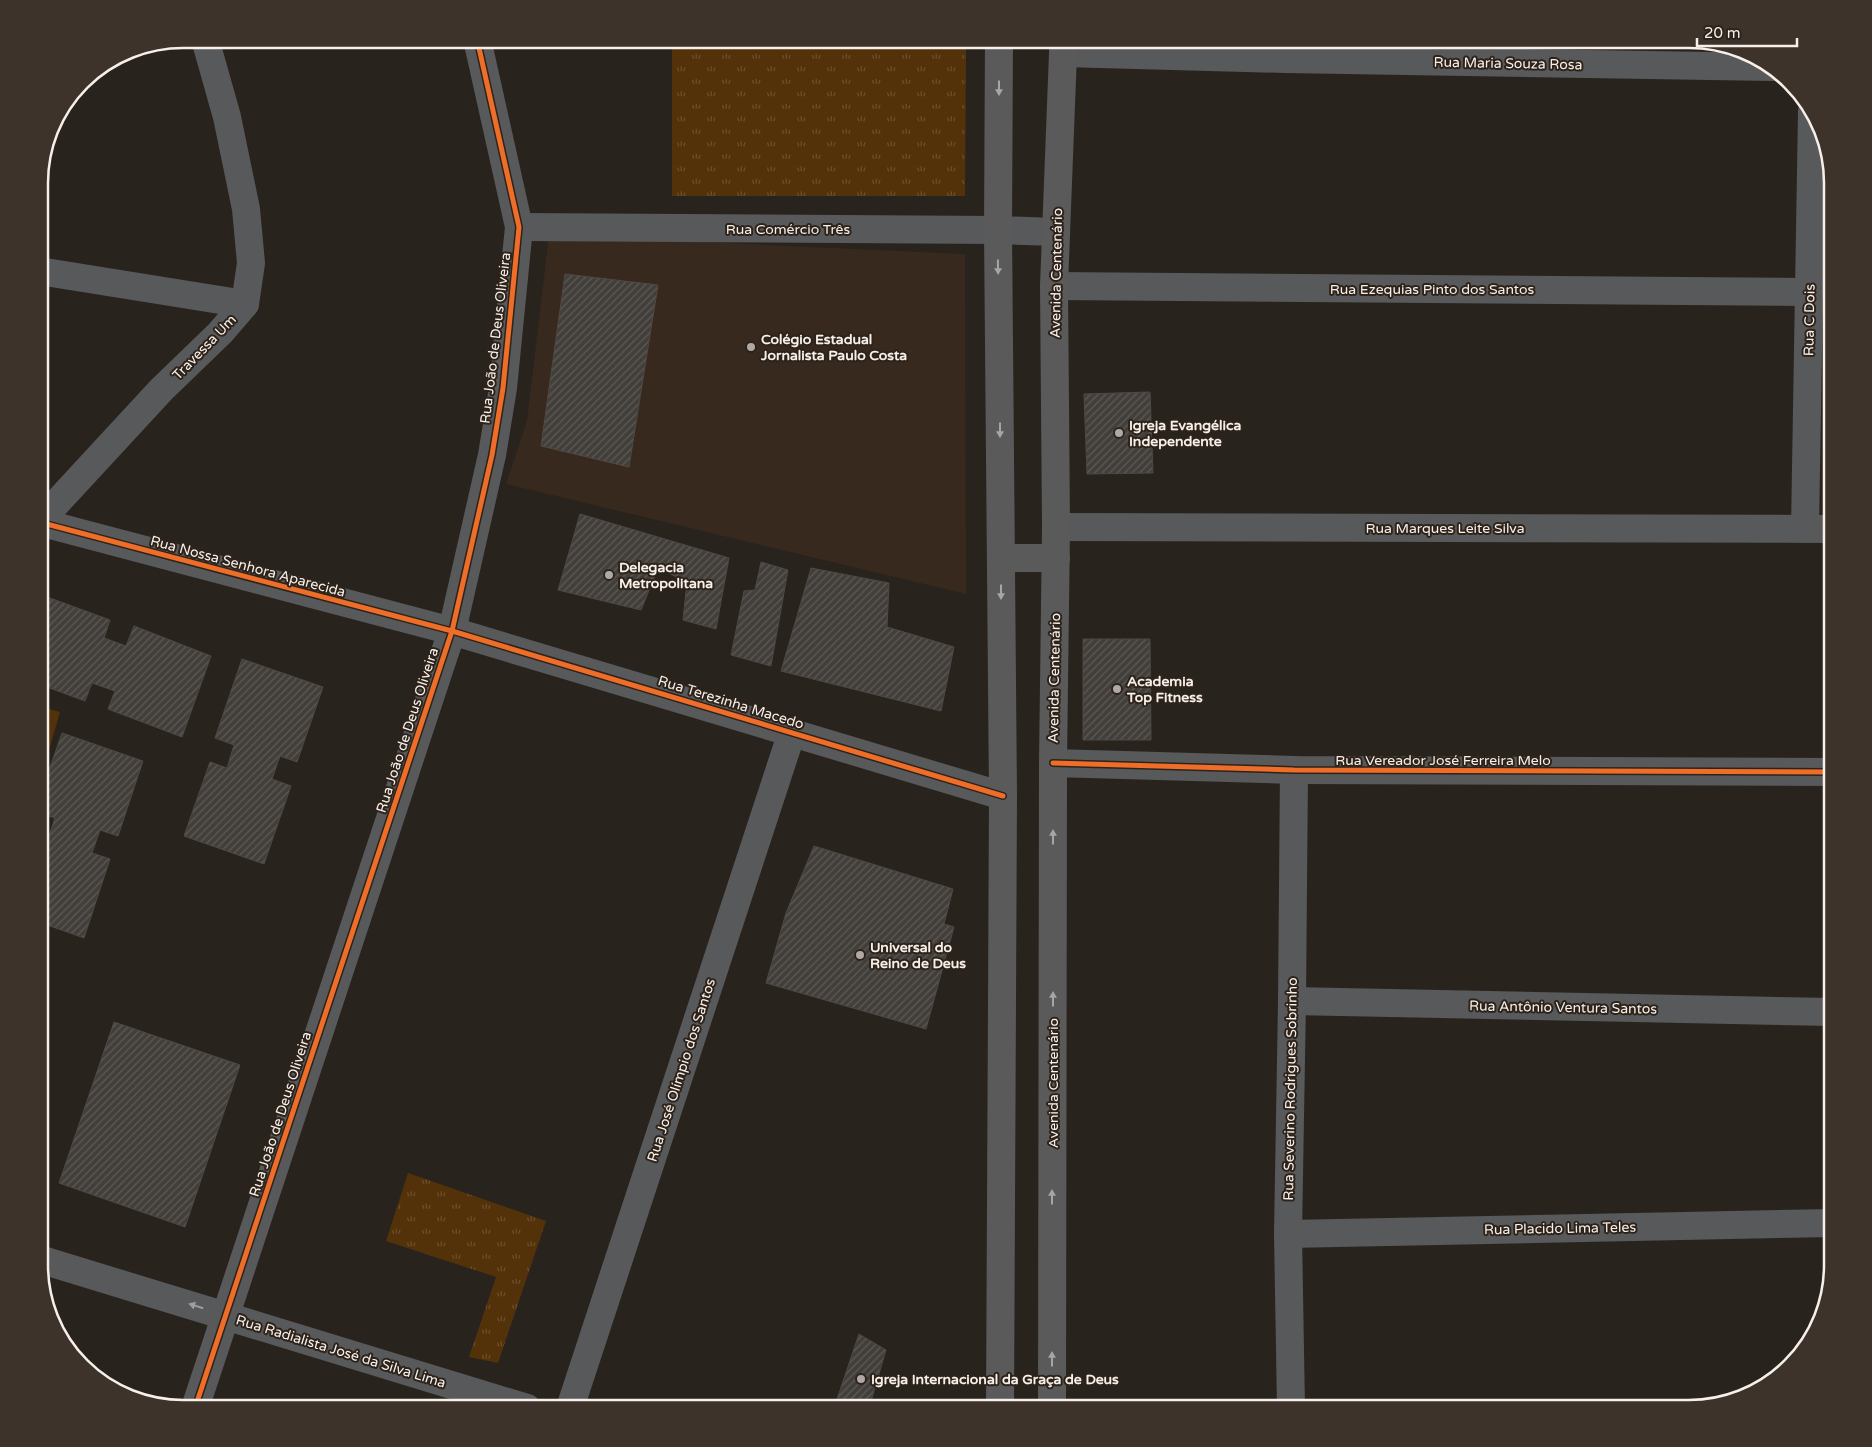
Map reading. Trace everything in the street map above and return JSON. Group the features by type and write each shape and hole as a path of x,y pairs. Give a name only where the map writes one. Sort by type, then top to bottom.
{"main road":[{"path":"999,48 998,230 1003,796 1000,1400"},
{"name":"Avenida Centenário","path":"1052,1400 1053,763 1056,558 1054,286 1064,48"},
{"path":"1001,558 1056,558"}],"street":[{"name":"Travessa Um","path":"48,512 161,390 220,333 245,304 251,264 246,209 227,118 208,48"},
{"name":"Rua João de Deus Oliveira","path":"198,1400 452,631 492,454 504,388 519,227 479,48"},
{"name":"Rua Maria Souza Rosa","path":"1100,48 1295,59 1758,67"},
{"name":"Rua C Dois","path":"1805,529 1812,125"},
{"name":"Rua Comércio Três","path":"519,227 1056,232"},
{"path":"48,272 245,304"},
{"name":"Rua Ezequias Pinto dos Santos","path":"1054,286 1810,292"},
{"name":"Rua Nossa Senhora Aparecida","path":"48,524 452,631"},
{"name":"Rua Marques Leite Silva","path":"1056,527 1824,529"},
{"name":"Rua Terezinha Macedo","path":"452,631 1003,796"},
{"name":"Rua José Olímpio dos Santos","path":"573,1400 792,732"},
{"name":"Rua Vereador José Ferreira Melo","path":"1053,763 1294,770 1824,772"},
{"name":"Rua Severino Rodrigues Sobrinho","path":"1291,1400 1288,1234 1294,770"},
{"name":"Rua Antônio Ventura Santos","path":"1292,1001 1824,1012"},
{"name":"Rua Placido Lima Teles","path":"1288,1234 1824,1223"},
{"name":"Rua Radialista José da Silva Lima","path":"48,1262 501,1400"}],"shaded area":[{"name":"Colégio Estadual Jornalista Paulo Costa","path":"549,235 965,254 966,594 506,484 527,421"}],"green space":[{"path":"672,48 966,48 965,196 672,196"},
{"path":"48,709 60,712 48,750"},
{"path":"408,1173 546,1221 498,1363 469,1357 496,1277 386,1241"}],"building":[{"path":"565,274 658,285 629,467 541,446"},
{"name":"Igreja Evangélica Independente","path":"1150,392 1153,473 1087,474 1084,394"},
{"name":"Delegacia Metropolitana","path":"580,514 729,558 716,629 683,620 687,582 658,568 641,610 558,590"},
{"path":"761,562 788,570 771,666 731,655 744,591 755,590"},
{"path":"811,568 889,583 887,627 954,647 941,711 781,671"},
{"path":"48,597 110,620 104,638 126,646 134,626 211,656 182,737 108,709 115,691 92,683 85,701 48,687"},
{"name":"Academia Top Fitness","path":"1083,639 1150,639 1151,740 1083,740"},
{"path":"242,659 323,687 297,762 280,756 272,779 291,786 264,864 184,836 210,762 227,768 234,745 215,738"},
{"path":"62,733 143,761 118,836 100,830 92,853 110,859 84,938 48,925 48,839 55,818 48,816 48,773"},
{"name":"Universal do Reino de Deus","path":"814,846 953,889 944,924 954,927 926,1029 766,983 786,913"},
{"path":"114,1022 240,1065 185,1227 59,1183"},
{"name":"Igreja Internacional da Graça de Deus","path":"859,1334 886,1350 871,1400 837,1400"}],"cycle path":[{"path":"198,1400 452,631 492,455 503,388 519,227 479,48"},
{"path":"48,524 452,631 1003,796"},
{"path":"1053,763 1294,770 1824,772"}],"place":[{"name":"Colégio Estadual Jornalista Paulo Costa","path":"751,347"},
{"name":"Igreja Evangélica Independente","path":"1119,433"},
{"name":"Delegacia Metropolitana","path":"609,575"},
{"name":"Academia Top Fitness","path":"1117,689"},
{"name":"Universal do Reino de Deus","path":"860,955"},
{"name":"Igreja Internacional da Graça de Deus","path":"861,1379"}]}
